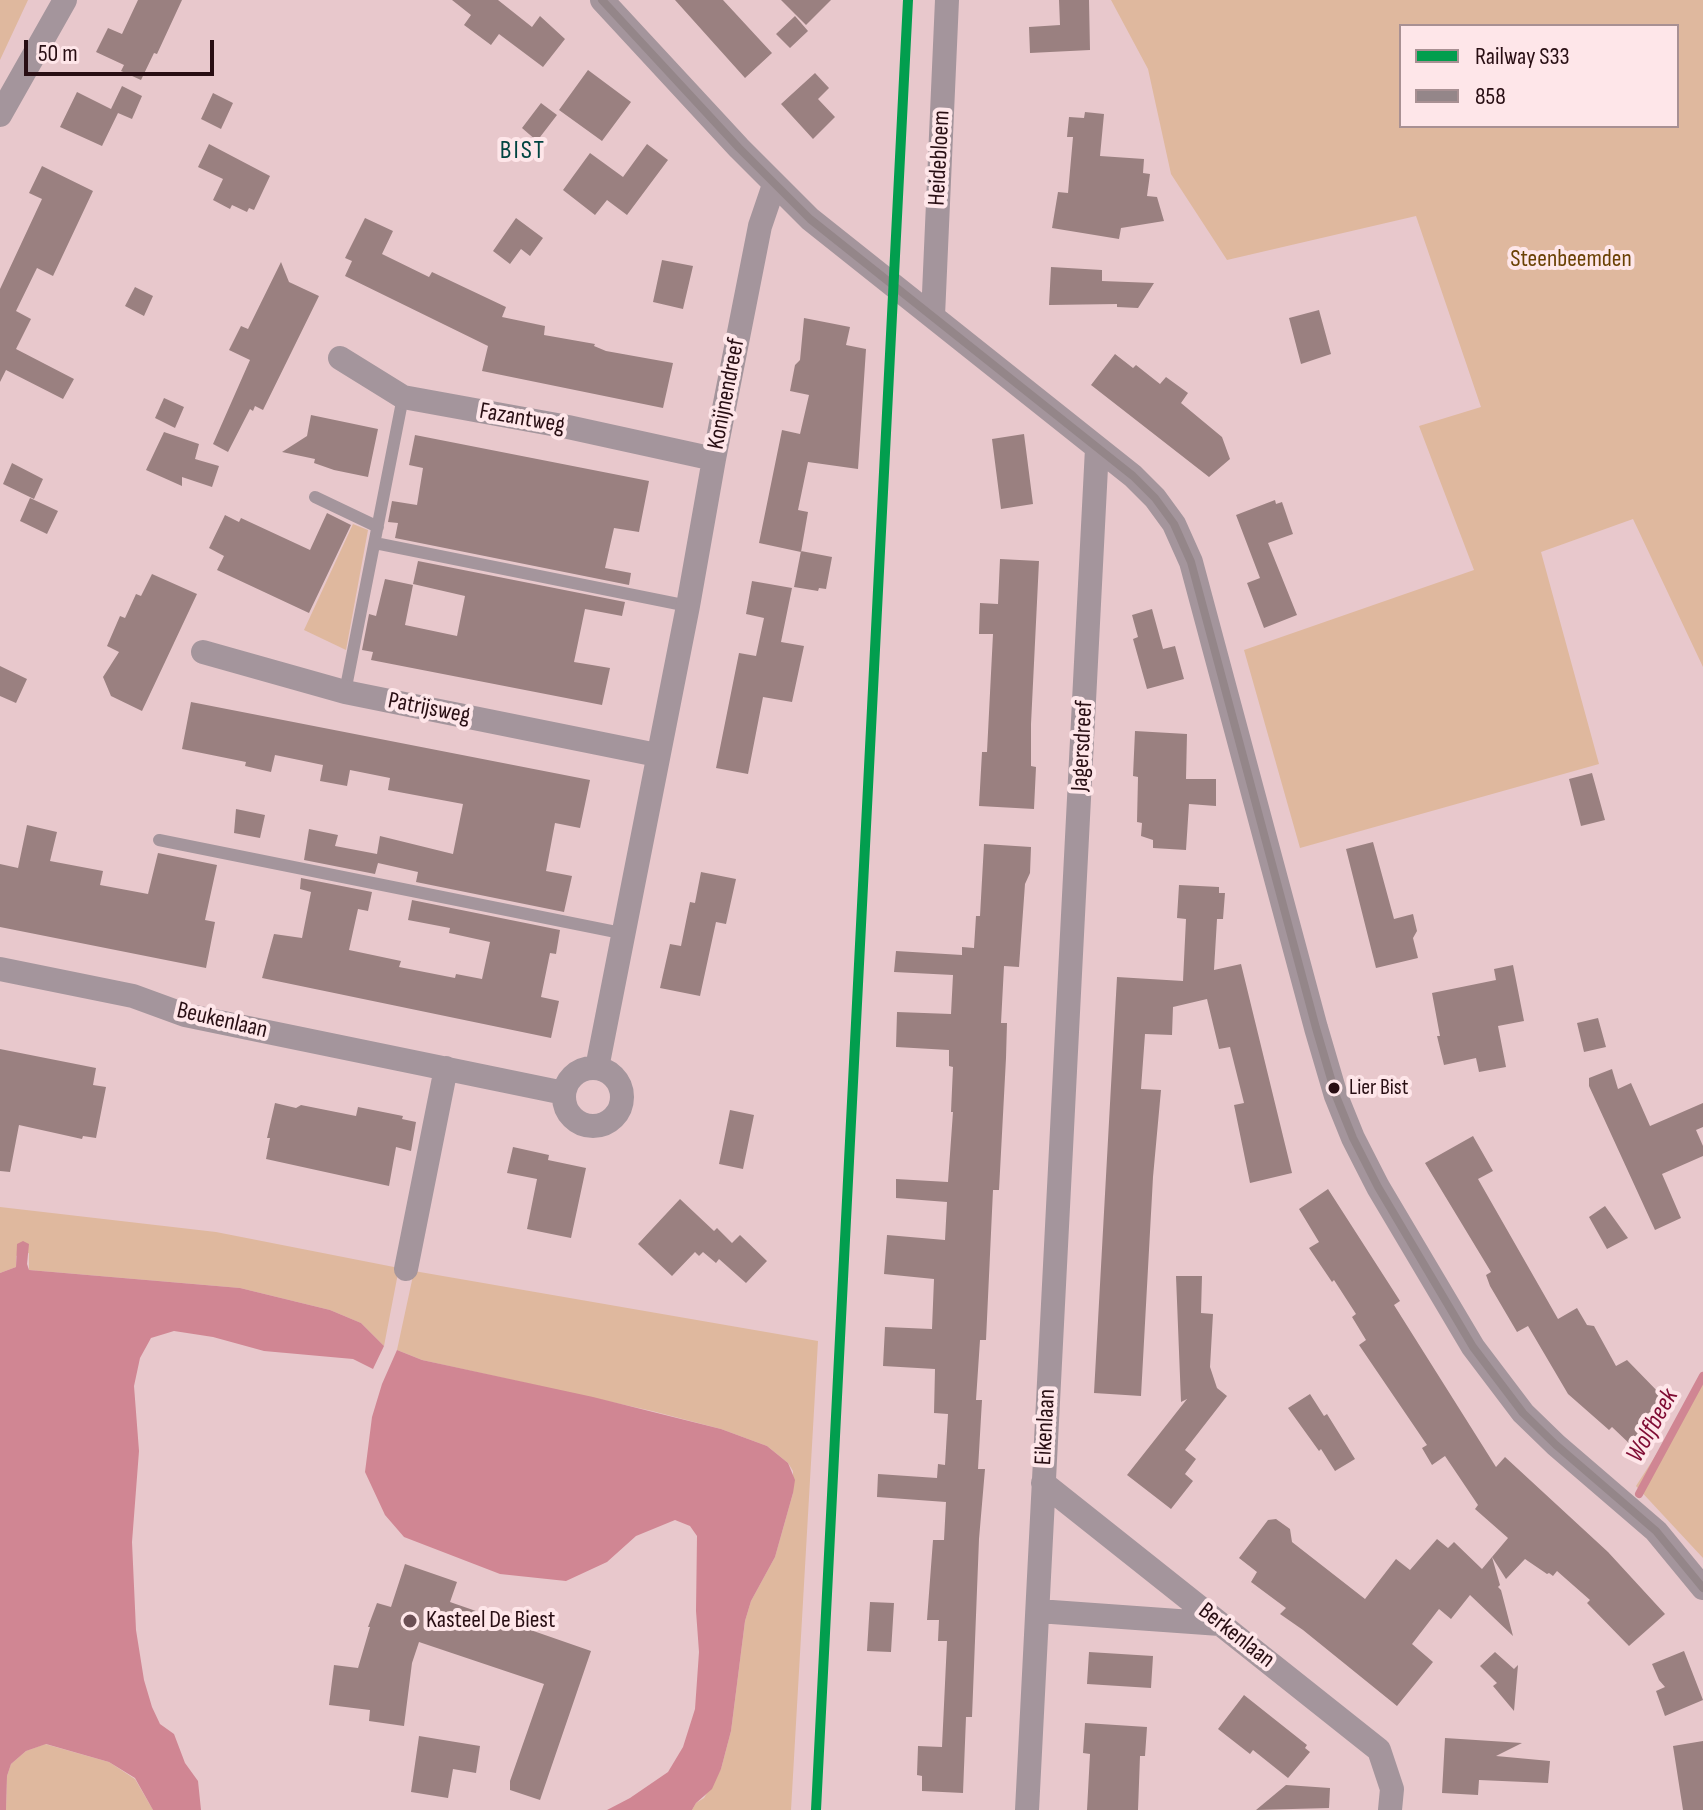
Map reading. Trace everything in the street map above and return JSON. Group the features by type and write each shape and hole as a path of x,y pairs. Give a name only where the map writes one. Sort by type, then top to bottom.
{"street":[{"path":"0,115 65,0"},
{"path":"602,0 774,185 810,219 1133,476 1155,498 1174,524 1191,562 1316,1028 1336,1096 1353,1138 1438,1290 1490,1370 1523,1413 1656,1531 1703,1588"},
{"name":"Heidebloem","path":"933,316 947,0"},
{"name":"Konijnendreef","path":"621,933 688,606 760,226 774,185"},
{"name":"Fazantweg","path":"340,358 403,397 568,427 714,459"},
{"name":"Jagersdreef","path":"1068,1045 1097,448"},
{"name":"Patrijsweg","path":"203,652 345,692 657,755"},
{"path":"597,1068 621,933"},
{"name":"Beukenlaan","path":"0,969 133,996 207,1020 564,1093"},
{"name":"Eikenlaan","path":"1027,1810 1068,1045"},
{"path":"406,1269 446,1068"},
{"path":"597,1068 606,1070 619,1082 623,1100 615,1117 599,1126 581,1124 568,1111 564,1093 573,1076 581,1070 597,1068"},
{"name":"Berkenlaan","path":"1043,1483 1379,1750 1392,1789 1390,1810"},
{"path":"1038,1611 1220,1624"}],"lane":[{"path":"345,692 403,397"},
{"path":"315,497 378,527"},
{"path":"375,543 688,606"},
{"path":"159,840 621,933"}],"green space":[{"path":"0,0 28,0 0,60"},
{"name":"Steenbeemden","path":"1111,0 1703,0 1703,667 1633,519 1541,552 1599,764 1300,848 1244,650 1474,570 1419,426 1481,407 1416,216 1227,260 1171,174 1148,69"},
{"path":"353,524 368,530 346,650 304,630"},
{"path":"0,1207 216,1232 399,1268 384,1346 361,1323 330,1310 240,1288 29,1270 29,1253 16,1256 16,1267 0,1273"},
{"path":"414,1271 818,1341 791,1810 692,1810 704,1798 721,1769 731,1731 745,1621 751,1601 775,1557 793,1493 793,1471 788,1463 767,1446 721,1429 422,1360 397,1350"},
{"path":"1703,1382 1703,1558 1636,1486"},
{"path":"45,1744 109,1762 135,1779 153,1810 6,1810 7,1776 11,1764 26,1751"}],"shaded area":[{"path":"23,1241 29,1244 29,1270 240,1288 330,1310 361,1323 384,1346 373,1369 353,1359 264,1351 213,1337 174,1331 151,1338 140,1358 134,1386 139,1451 132,1542 136,1630 152,1707 160,1724 174,1734 185,1763 198,1781 201,1810 153,1810 135,1778 109,1762 46,1744 26,1751 11,1764 7,1776 6,1810 0,1810 0,1273 16,1267 17,1244"},
{"path":"397,1350 422,1360 721,1429 767,1446 788,1463 795,1480 793,1493 775,1557 751,1601 745,1621 731,1731 721,1769 712,1789 692,1810 607,1810 668,1772 683,1747 695,1709 699,1652 697,1536 690,1526 675,1520 636,1536 607,1562 566,1581 500,1574 404,1537 385,1515 365,1472 372,1417"}],"building":[{"path":"138,0 182,0 141,80 121,71 124,65 96,52 108,28 122,34"},
{"path":"452,0 498,0 532,27 540,16 565,39 543,67 499,34 491,45 464,25 471,15"},
{"path":"675,0 723,0 772,53 745,78"},
{"path":"781,0 831,0 806,25"},
{"path":"1059,0 1089,0 1090,50 1030,53 1029,27 1060,25"},
{"path":"795,16 808,31 790,48 776,34"},
{"path":"588,70 631,102 602,141 559,110"},
{"path":"815,73 829,88 818,99 835,117 813,139 781,104"},
{"path":"122,86 142,96 132,119 118,113 102,146 60,127 77,92 111,109"},
{"path":"213,93 233,103 221,129 201,119"},
{"path":"541,103 557,115 537,141 522,128"},
{"path":"1085,112 1104,114 1100,156 1144,159 1143,173 1150,174 1147,196 1157,197 1164,221 1121,228 1119,239 1052,228 1058,192 1068,193 1073,137 1067,137 1069,117 1084,118"},
{"path":"209,144 270,176 254,210 249,208 247,212 232,205 230,209 213,200 223,179 198,167"},
{"path":"647,144 668,160 627,215 607,200 595,215 563,190 590,153 623,177"},
{"path":"42,166 93,191 53,276 37,268 16,311 31,319 16,349 74,379 63,399 6,370 0,382 0,289 42,199 29,193"},
{"path":"365,218 393,231 382,254 429,277 432,272 506,307 502,317 545,326 544,335 595,344 606,351 673,363 663,408 482,371 488,346 345,276 352,261 345,258"},
{"path":"516,218 543,238 530,256 521,249 510,264 493,251"},
{"path":"662,260 693,266 683,309 653,302"},
{"path":"281,262 289,282 319,296 263,410 255,406 253,411 250,409 228,452 213,444 250,360 229,350 241,326 248,329"},
{"path":"1051,267 1102,270 1102,281 1154,283 1138,308 1117,307 1117,304 1049,305"},
{"path":"135,287 153,296 144,316 125,306"},
{"path":"1319,310 1331,354 1301,364 1289,318"},
{"path":"804,318 850,327 846,345 866,349 858,469 808,462 798,510 808,512 801,552 759,543 782,430 800,434 809,395 790,391 795,365 800,360"},
{"path":"1115,354 1133,368 1136,365 1160,384 1166,377 1188,393 1181,403 1222,437 1230,459 1209,477 1091,385"},
{"path":"164,398 184,407 175,428 155,418"},
{"path":"311,415 378,429 368,477 334,470 314,463 315,459 282,452 307,436"},
{"path":"164,432 199,444 195,459 219,466 212,487 182,477 182,486 146,470"},
{"path":"1024,434 1033,504 1001,509 992,439"},
{"path":"415,435 649,481 639,532 614,528 605,568 631,573 629,585 395,538 398,523 388,522 392,501 417,505 423,468 409,465"},
{"path":"12,463 43,479 34,499 3,484"},
{"path":"30,498 58,511 47,534 20,521"},
{"path":"1275,500 1276,504 1282,502 1293,534 1268,543 1297,615 1264,628 1247,583 1260,578 1236,515"},
{"path":"327,513 351,525 309,613 217,570 224,556 209,548 225,515 239,522 241,518 310,550"},
{"path":"801,551 832,557 826,589 819,588 818,591 794,587"},
{"path":"1000,559 1039,561 1031,724 1031,766 1036,767 1034,809 979,806 982,752 987,752 993,634 979,634 980,603 998,604"},
{"path":"418,561 625,602 622,616 585,609 574,662 610,668 602,705 371,660 373,652 362,650 369,614 376,616 385,579 413,585 405,625 457,636 465,596 413,584"},
{"path":"152,574 197,594 142,711 111,696 103,677 119,652 107,646 120,616 125,618 136,594 141,596"},
{"path":"752,581 792,588 781,642 804,646 792,702 763,697 748,774 716,768 739,653 756,656 764,618 746,614"},
{"path":"1152,609 1163,649 1175,646 1184,679 1147,689 1133,639 1138,637 1132,615"},
{"path":"0,666 27,679 16,703 0,696"},
{"path":"191,702 590,780 580,828 555,823 546,871 572,876 564,912 416,882 418,872 378,863 375,874 304,860 309,829 338,835 335,846 377,854 380,836 453,854 463,804 388,790 390,778 350,770 347,786 320,781 323,765 275,755 271,772 245,766 246,762 182,749"},
{"path":"1135,731 1187,734 1186,779 1216,779 1216,806 1189,804 1186,850 1153,848 1153,840 1141,836 1142,823 1137,822 1138,777 1133,776"},
{"path":"1592,773 1605,820 1581,826 1569,779"},
{"path":"236,809 265,815 260,838 234,833"},
{"path":"27,825 57,832 50,861 103,871 100,885 148,894 158,853 217,865 205,920 215,922 206,968 0,927 0,864 18,868"},
{"path":"1373,842 1394,919 1413,914 1417,931 1413,938 1418,958 1376,968 1346,849"},
{"path":"984,844 1031,847 1019,967 1004,966 1001,1023 1007,1023 1006,1058 999,1190 993,1190 986,1340 980,1340 976,1400 982,1400 978,1469 985,1469 972,1717 966,1717 963,1793 922,1791 922,1776 917,1775 918,1746 942,1747 947,1641 938,1641 939,1620 927,1620 933,1540 944,1540 946,1502 877,1497 878,1474 937,1478 938,1464 945,1465 948,1414 934,1413 935,1369 883,1366 885,1327 932,1329 934,1279 884,1274 887,1235 945,1240 947,1202 896,1198 896,1179 948,1182 953,1112 953,1067 949,1066 949,1050 896,1047 897,1012 951,1014 953,975 894,972 896,951 962,955 962,947 974,948 976,916 980,916"},
{"path":"701,872 736,879 726,924 716,922 700,996 660,988 670,944 681,946 690,902 695,903"},
{"path":"301,878 372,892 368,911 358,909 349,950 401,961 399,967 455,978 456,974 482,979 490,942 449,933 450,928 408,920 412,900 560,930 556,954 550,953 541,997 559,1001 551,1038 262,978 274,934 302,938 311,892 300,889"},
{"path":"1179,885 1219,887 1219,893 1225,893 1223,919 1217,919 1214,970 1241,964 1292,1173 1250,1183 1234,1105 1244,1103 1230,1047 1219,1049 1207,999 1173,1007 1172,1035 1145,1034 1141,1089 1161,1090 1141,1396 1094,1393 1117,977 1183,981 1186,919 1177,918"},
{"path":"1513,965 1524,1021 1498,1026 1506,1067 1479,1072 1476,1058 1444,1065 1432,993 1496,980 1494,969"},
{"path":"1598,1018 1606,1047 1584,1052 1577,1023"},
{"path":"0,1049 96,1068 93,1085 106,1087 96,1138 83,1136 82,1139 19,1125 10,1172 0,1171"},
{"path":"1612,1069 1618,1089 1631,1083 1650,1126 1703,1103 1703,1127 1696,1130 1703,1146 1703,1156 1662,1174 1681,1218 1655,1230 1589,1086 1589,1078"},
{"path":"275,1103 356,1116 358,1107 403,1116 402,1119 416,1122 411,1151 396,1147 389,1186 266,1159"},
{"path":"730,1110 754,1115 743,1169 719,1164"},
{"path":"1473,1136 1493,1171 1478,1179 1558,1319 1577,1308 1587,1325 1594,1326 1616,1366 1627,1360 1664,1398 1634,1448 1568,1394 1528,1326 1517,1332 1490,1286 1486,1275 1491,1272 1425,1163"},
{"path":"513,1147 549,1155 548,1160 586,1168 571,1238 527,1229 537,1179 507,1173"},
{"path":"1328,1189 1400,1301 1394,1305 1496,1467 1505,1457 1608,1552 1665,1614 1629,1646 1587,1603 1590,1600 1557,1571 1553,1576 1547,1574 1525,1559 1506,1579 1492,1557 1508,1538 1475,1509 1478,1505 1445,1456 1432,1465 1422,1448 1427,1445 1359,1345 1366,1340 1352,1317 1356,1314 1309,1248 1319,1242 1299,1209"},
{"path":"680,1199 714,1231 717,1228 732,1243 740,1235 767,1261 746,1283 719,1259 716,1263 703,1252 699,1256 695,1252 672,1276 638,1244"},
{"path":"1605,1206 1628,1238 1607,1249 1589,1217"},
{"path":"1176,1276 1202,1276 1201,1313 1213,1314 1210,1367 1217,1388 1227,1396 1185,1450 1196,1459 1185,1474 1193,1481 1171,1509 1127,1475 1187,1399 1181,1402"},
{"path":"1310,1394 1324,1416 1327,1414 1355,1459 1335,1471 1288,1408"},
{"path":"1276,1519 1290,1529 1292,1542 1365,1599 1396,1559 1410,1570 1437,1539 1448,1548 1454,1542 1482,1569 1492,1557 1513,1636 1470,1595 1451,1619 1439,1609 1412,1644 1433,1662 1397,1706 1280,1614 1286,1608 1251,1582 1257,1572 1239,1558 1268,1520"},
{"path":"405,1564 457,1582 450,1602 591,1651 540,1800 510,1790 510,1781 544,1684 419,1642 412,1663 404,1726 369,1721 370,1710 329,1705 334,1665 358,1668 377,1603 391,1607"},
{"path":"870,1602 894,1603 891,1652 867,1651"},
{"path":"1684,1651 1703,1700 1665,1716 1656,1691 1665,1687 1652,1664"},
{"path":"1089,1652 1153,1656 1151,1688 1087,1684"},
{"path":"1495,1652 1514,1669 1518,1665 1514,1711 1493,1686 1497,1683 1480,1666"},
{"path":"1244,1695 1307,1745 1305,1748 1310,1752 1288,1778 1253,1750 1250,1754 1218,1729"},
{"path":"1085,1723 1147,1727 1145,1756 1140,1756 1138,1810 1087,1810 1090,1754 1083,1753"},
{"path":"419,1736 480,1746 476,1773 453,1769 448,1798 411,1792"},
{"path":"1445,1738 1522,1743 1496,1756 1550,1761 1548,1783 1479,1780 1478,1795 1442,1793"},
{"path":"1703,1741 1703,1810 1683,1810 1673,1746"},
{"path":"1286,1785 1330,1788 1329,1808 1256,1810"}],"waterway":[{"name":"Wolfbeek","path":"1639,1494 1703,1376"}],"rail line":[{"name":"S33","path":"816,1810 908,0"}],"transit line":[{"name":"858","path":"602,0 739,148 810,219 1133,476 1155,498 1174,524 1191,562 1316,1028 1336,1096 1353,1138 1378,1187 1473,1347 1523,1413 1656,1531 1703,1588"}],"place":[{"name":"Lier Bist","path":"1334,1088"},
{"name":"Kasteel De Biest","path":"410,1621"}],"district":[{"name":"BIST","path":"523,151"}]}
